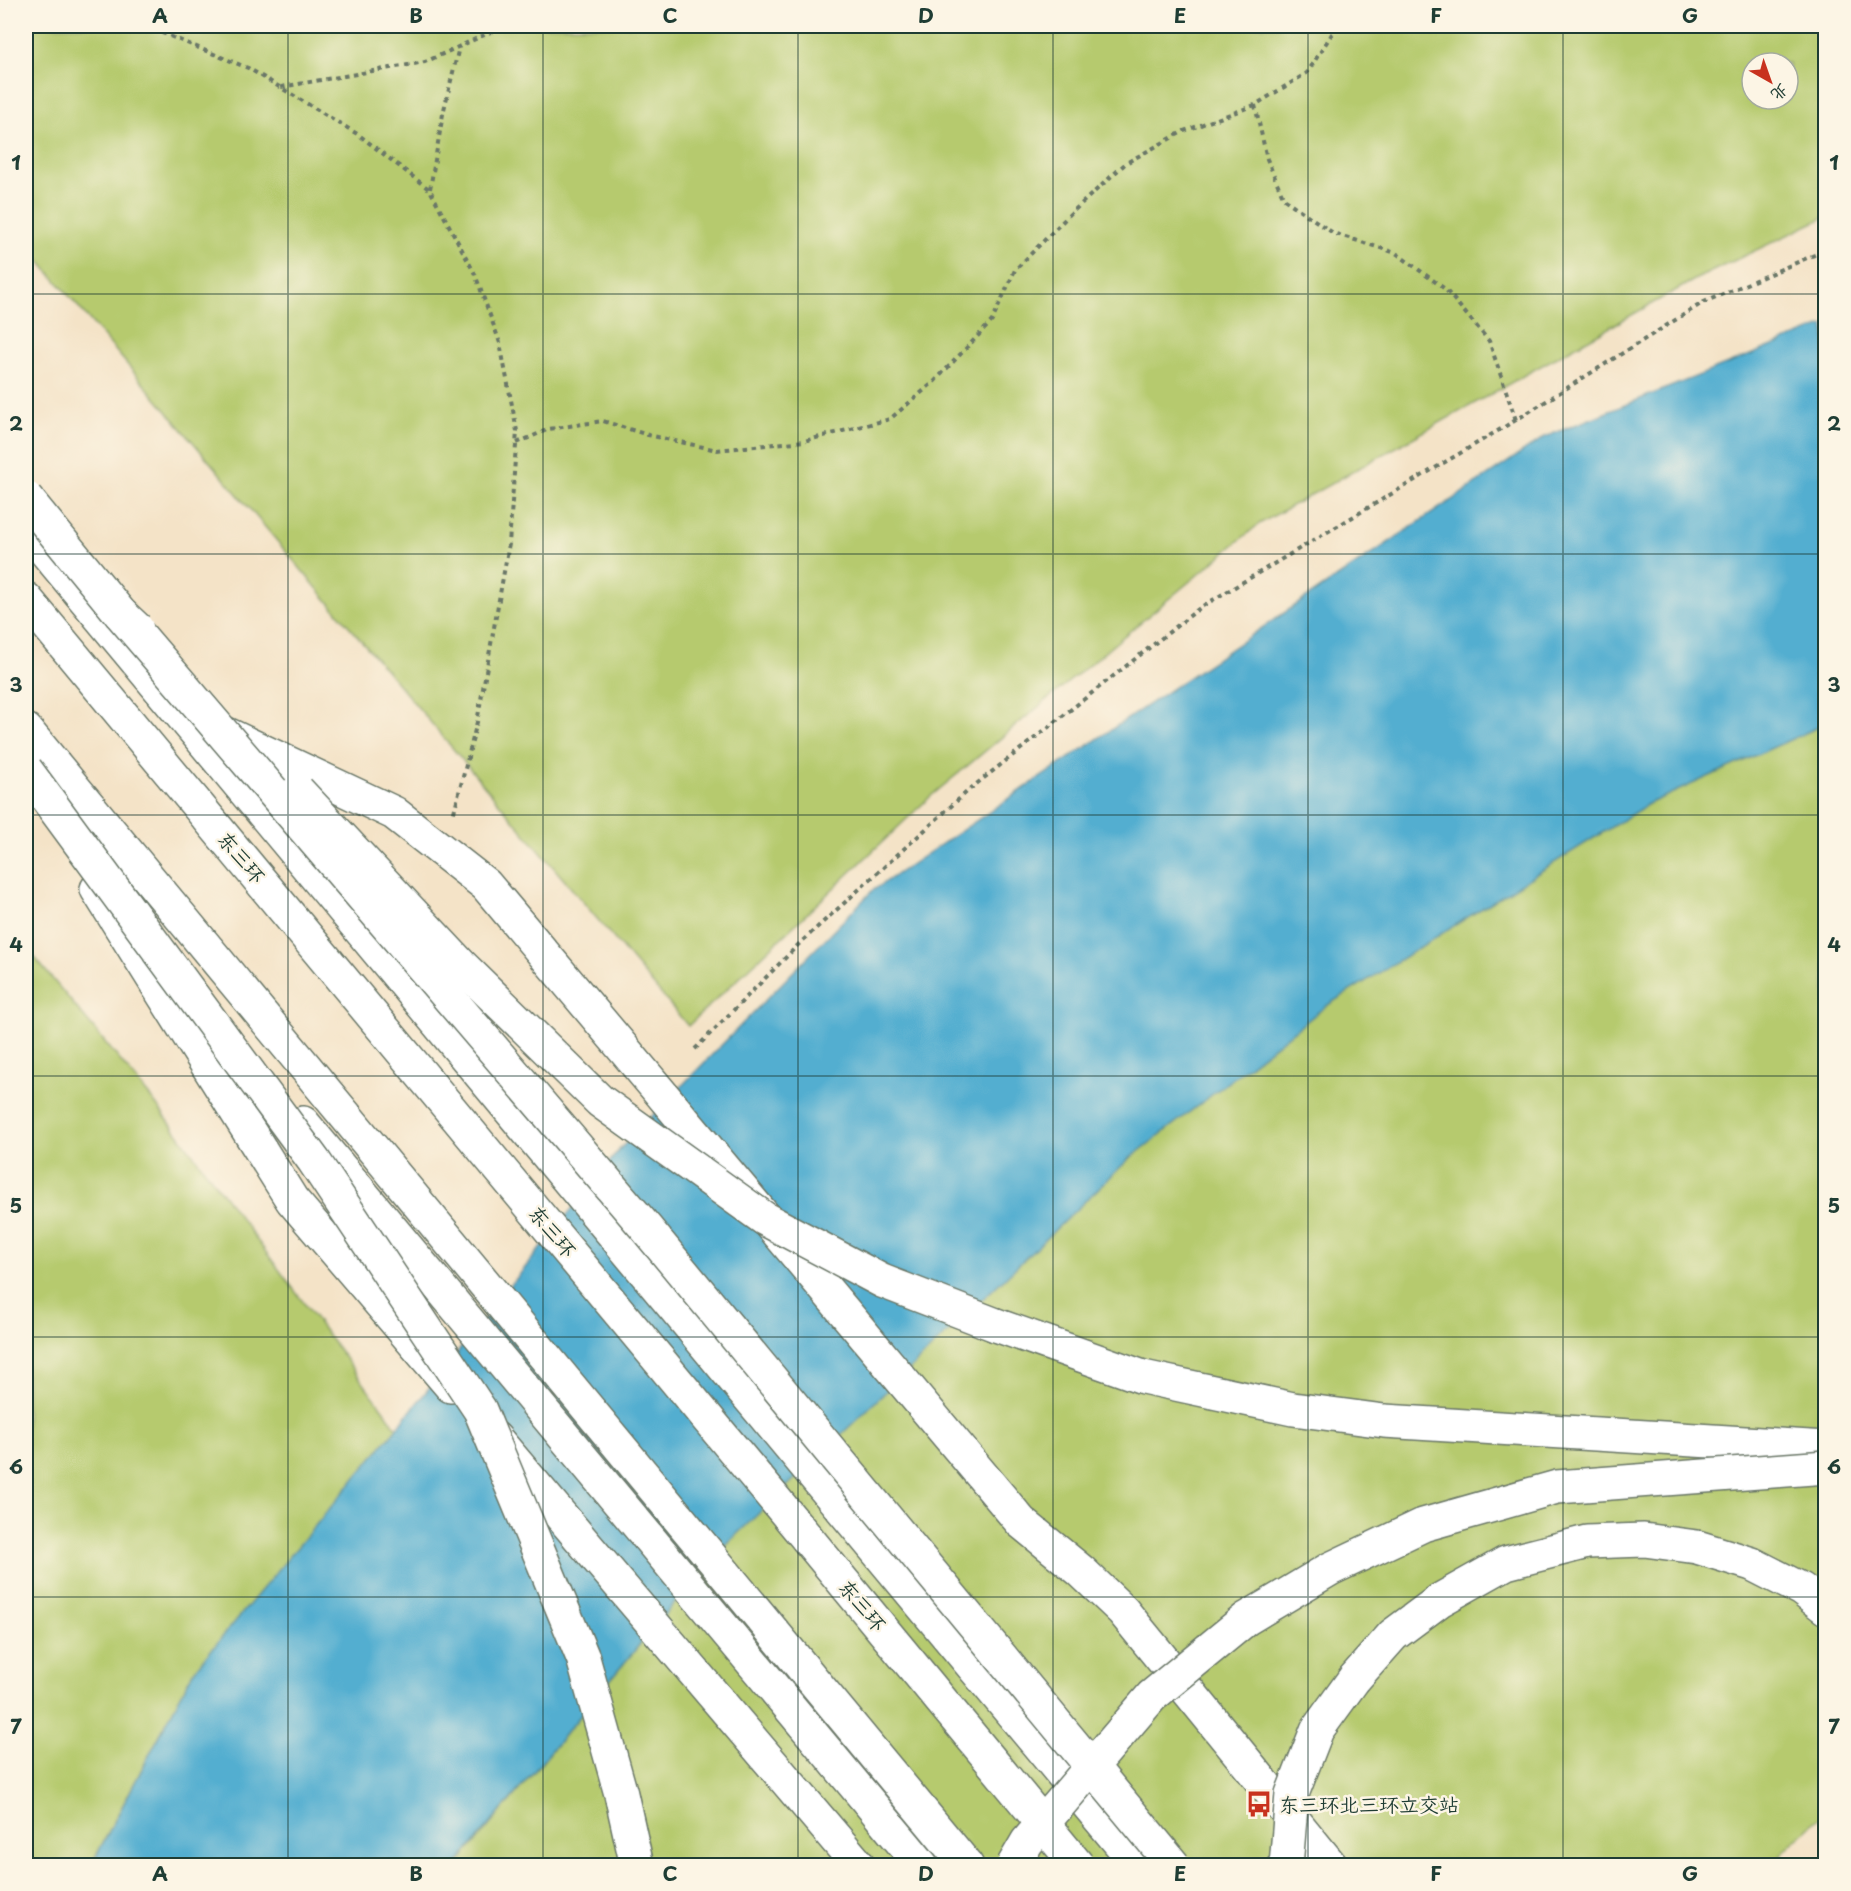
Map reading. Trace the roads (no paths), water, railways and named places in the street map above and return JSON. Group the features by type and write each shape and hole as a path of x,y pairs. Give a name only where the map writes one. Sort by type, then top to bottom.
{"main road":[{"path":"26,498 120,613 638,1219 1174,1866"},
{"path":"26,528 1139,1866"},
{"name":"东三环","path":"26,599 1078,1866"},
{"path":"120,613 322,814 460,964 600,1101 765,1219 882,1281 996,1325 1143,1377 1293,1409 1395,1422 1826,1448"},
{"path":"177,710 394,813 486,885 1021,1522 1081,1571 1123,1611 1331,1866"},
{"path":"26,730 967,1866"},
{"path":"26,770 314,1161 480,1410 583,1658 621,1794 637,1866"},
{"path":"26,790 922,1866"},
{"path":"64,837 292,1200 859,1866"},
{"path":"1013,1866 1027,1842 1152,1696 1246,1619 1330,1569 1422,1526 1557,1487 1826,1467"},
{"path":"1286,1866 1292,1794 1317,1730 1354,1679 1393,1635 1440,1600 1506,1563 1587,1542 1644,1540 1697,1547 1752,1564 1801,1588 1826,1608"},
{"path":"621,1794 629,1866"}],"water":[{"path":"1825,325 1825,724 1648,804 1326,1006 1129,1159 710,1560 456,1865 91,1866 193,1672 397,1428 619,1150 872,891 1545,437"}],"place":[{"name":"东三环北三环立交站","path":"1259,1804"}]}
